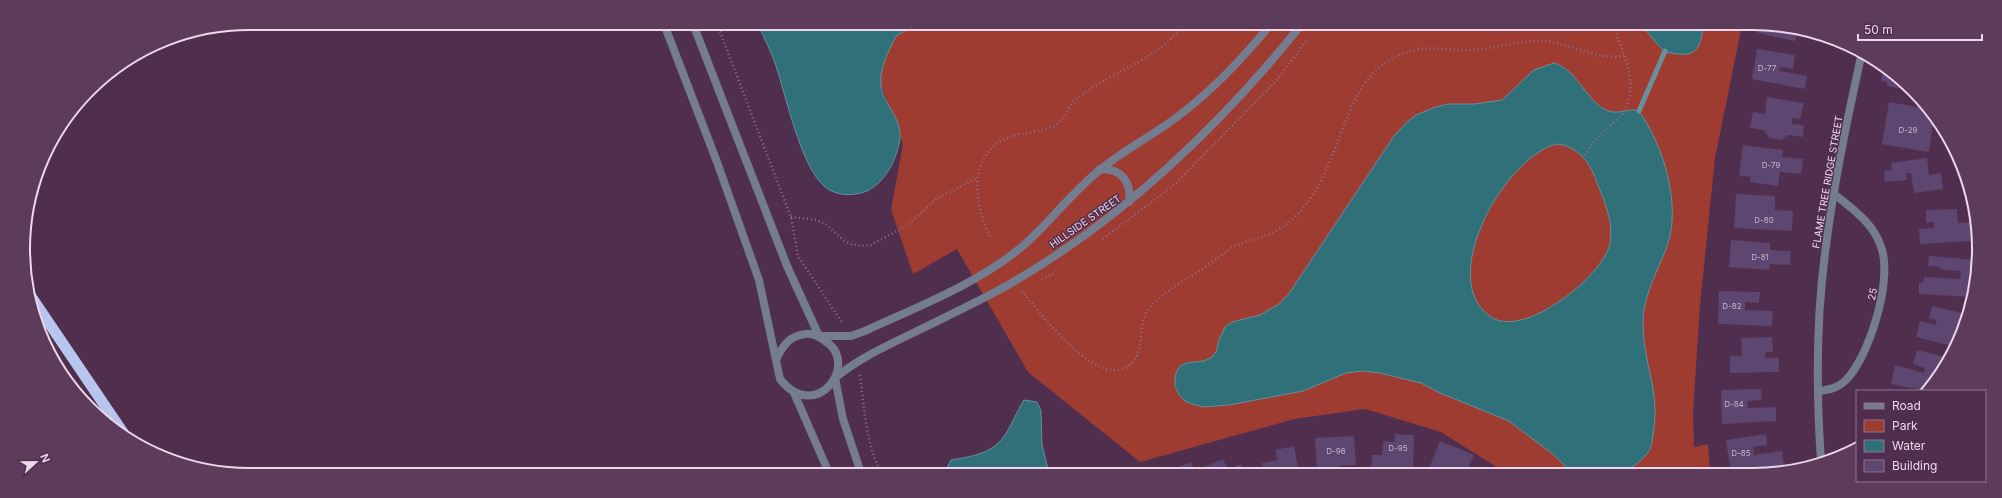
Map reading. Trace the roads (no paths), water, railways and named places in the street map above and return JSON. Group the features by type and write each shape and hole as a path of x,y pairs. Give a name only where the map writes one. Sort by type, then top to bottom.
{"highway":[{"path":"37,305 117,424"}],"street":[{"path":"666,30 751,254 763,292 777,358"},
{"path":"695,30 787,266 819,336"},
{"name":"HILLSIDE STREET","path":"819,336 851,336 957,287 992,268 1023,245 1100,169 1154,133 1206,93 1249,51 1266,30"},
{"name":"HILLSIDE STREET","path":"835,378 848,367 860,360 1008,285 1045,262 1129,202 1208,131 1271,63 1297,30"},
{"name":"FLAME TREE RIDGE STREET","path":"1821,457 1818,391 1820,301 1825,247 1833,193 1861,58"},
{"path":"1100,169 1109,169 1118,172 1125,177 1129,185 1129,202"},
{"name":"25","path":"1818,391 1827,390 1838,386 1846,380 1852,371 1874,325 1885,278 1885,265 1878,238 1861,215 1833,193"},
{"path":"808,334 819,336 828,342 834,350 838,369 835,378 830,386 818,394 804,396 794,393 786,388 776,369 777,358 781,348 788,340 798,336 808,334"},
{"path":"835,378 843,419 859,468"},
{"path":"794,393 827,468"}],"water":[{"path":"761,30 905,30 896,36 890,47 883,66 881,79 882,92 898,124 900,139 890,169 874,187 861,193 849,195 837,193 826,188 814,174 800,145 770,50"},
{"path":"1645,30 1703,30 1698,46 1691,53 1674,54 1664,51"},
{"path":"1554,63 1569,71 1591,98 1604,109 1614,112 1630,110 1639,111 1656,141 1668,176 1672,212 1671,230 1667,246 1645,303 1643,323 1644,338 1655,405 1655,419 1651,447 1640,461 1631,468 1567,468 1554,455 1509,421 1440,393 1421,383 1380,373 1363,371 1346,373 1303,391 1229,405 1203,407 1186,402 1179,395 1175,386 1175,376 1179,367 1186,363 1204,361 1212,357 1216,352 1219,340 1225,327 1232,322 1260,315 1279,304 1288,295 1394,136 1407,122 1416,115 1448,104 1474,104 1502,100 1534,70","holes":["1557,144 1571,148 1582,156 1590,167 1605,203 1611,228 1611,236 1610,244 1604,258 1578,287 1560,301 1541,312 1522,320 1505,322 1491,317 1476,299 1470,276 1474,249 1484,221 1498,194 1517,171 1537,153"]},
{"path":"1024,400 1037,402 1041,411 1042,445 1048,468 947,468 951,460 979,454 997,444 1008,430"}],"waterway":[{"path":"1639,111 1665,51"}]}
